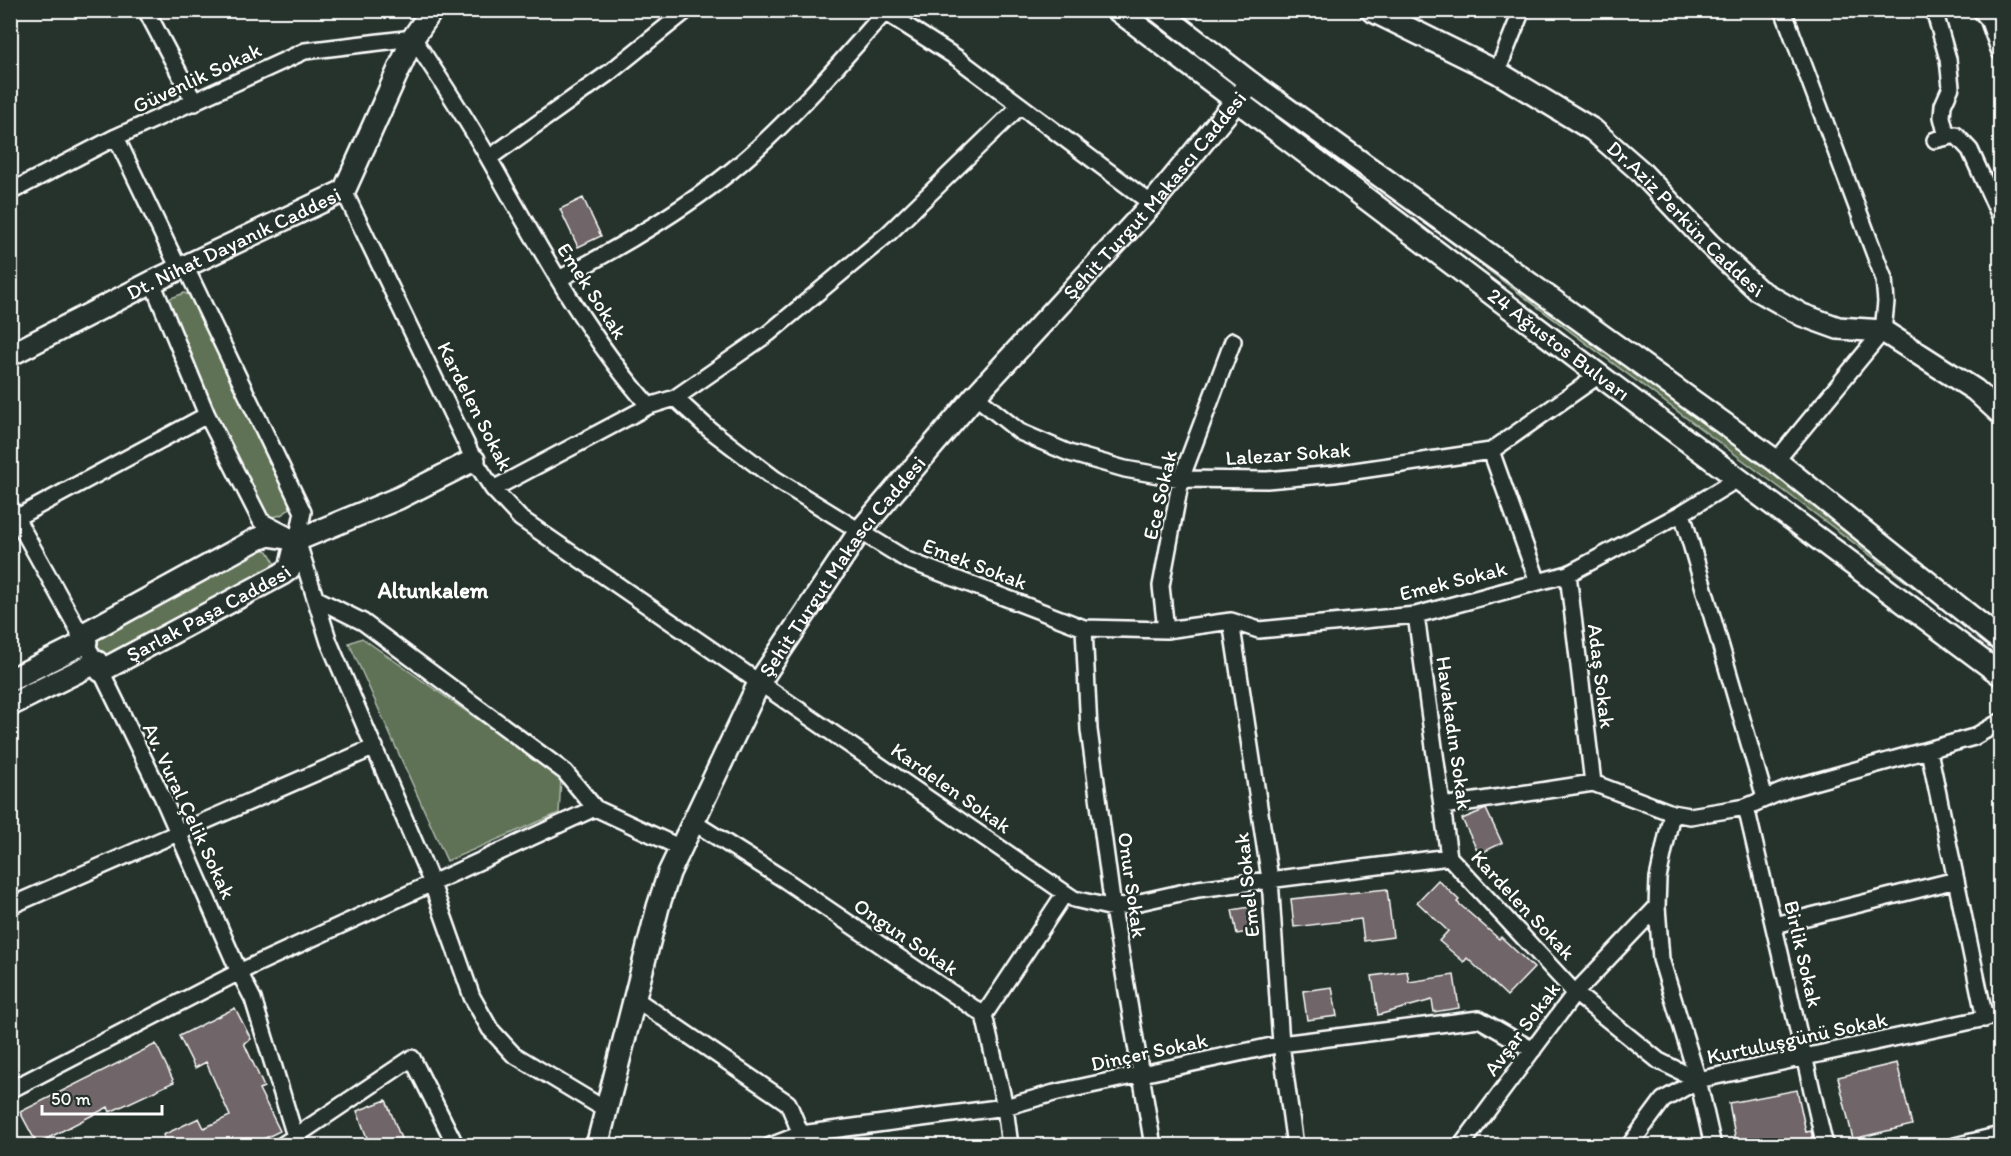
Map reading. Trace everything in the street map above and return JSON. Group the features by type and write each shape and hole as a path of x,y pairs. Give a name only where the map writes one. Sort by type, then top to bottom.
{"street":[{"path":"146,10 195,102"},
{"name":"Dt. Nihat Dayanık Caddesi","path":"10,355 152,282 344,191 413,38 432,10"},
{"path":"489,158 610,72 687,10"},
{"name":"24 Ağustos Bulvarı","path":"1117,10 1599,375 2001,674"},
{"name":"24 Ağustos Bulvarı","path":"1157,10 1251,82 1776,461 2001,640"},
{"name":"Dr.Aziz Perkün Caddesi","path":"1371,10 1497,72 1615,147 1709,244 1758,290 1802,315 1838,328 1883,331 1975,390 2001,413"},
{"path":"1497,72 1522,10"},
{"path":"1776,461 1883,331 1886,302 1884,279 1783,10"},
{"path":"1934,10 1948,59 1951,87 1943,105 1941,138 1956,135 1970,150 2001,216"},
{"path":"1980,10 1988,19 2001,51"},
{"path":"559,279 605,256 684,204 749,156 819,86 884,11 957,58 1152,204"},
{"name":"Güvenlik Sokak","path":"10,192 116,137 305,51 413,38"},
{"name":"Emek Sokak","path":"413,38 489,158 521,218 621,376 649,406"},
{"name":"Şehit Turgut Makascı Caddesi","path":"597,1146 658,907 681,848 760,681 860,531 975,396 1152,204 1251,82"},
{"path":"493,489 649,406 675,398 769,333 888,234 1019,106"},
{"path":"116,137 303,512 297,540 329,642 431,881 472,998 490,1029 513,1054 606,1110"},
{"name":"Kardelen Sokak","path":"344,191 474,460 493,489 520,518 1074,899 1113,908 1198,889 1449,857 1575,993 1659,1061 1698,1080"},
{"path":"152,282 207,415 261,521 297,540"},
{"name":"Ece Sokak","path":"1166,630 1161,586 1181,479 1233,341"},
{"name":"Lalezar Sokak","path":"975,396 1020,432 1069,453 1125,469 1181,479 1267,480 1312,476 1491,451 1599,375"},
{"name":"Emek Sokak","path":"675,398 709,429 775,479 907,560 1084,628 1166,630 1231,621 1259,630 1416,615 1568,574 1682,513 1740,478"},
{"path":"12,516 207,415"},
{"path":"1491,451 1538,582"},
{"name":"Şarlak Paşa Caddesi","path":"10,680 257,539 269,535 297,540 399,498 474,460"},
{"path":"1682,513 1765,798"},
{"name":"Av. Vural Çelik Sokak","path":"12,516 99,667 178,833 253,999 297,1142"},
{"name":"Şarlak Paşa Caddesi","path":"10,705 99,667 282,574 290,568 297,540"},
{"name":"Adaş Sokak","path":"1568,574 1593,783"},
{"path":"315,598 363,622 565,772 595,808 681,848"},
{"name":"Havakadın Sokak","path":"1416,615 1449,857"},
{"name":"Emel Sokak","path":"1231,621 1270,879 1281,1044 1295,1146"},
{"name":"Onur Sokak","path":"1084,628 1089,730 1113,908 1153,1146"},
{"path":"1443,806 1593,783 1672,813 1690,816 1746,807 1765,798 1974,737 2001,722"},
{"path":"10,906 375,747"},
{"path":"1929,751 1985,1019"},
{"name":"Birlik Sokak","path":"1746,807 1826,1146"},
{"path":"10,1090 239,972 431,881 595,808"},
{"path":"1672,813 1658,878 1657,907 1661,959 1698,1080 1713,1146"},
{"name":"Ongun Sokak","path":"693,822 785,880 984,1015"},
{"path":"1775,925 1956,880"},
{"path":"1010,1146 1005,1107 984,1015 1065,893"},
{"name":"Avşar Sokak","path":"1461,1146 1575,993 1657,907"},
{"path":"634,998 788,1103 801,1134"},
{"name":"Kurtuluşgünü Sokak","path":"1629,1146 1663,1100 1698,1080 2001,1015"},
{"name":"Dinçer Sokak","path":"770,1146 801,1134 1005,1107 1054,1093 1281,1044 1479,1019 1533,1050"},
{"path":"281,1146 297,1142 412,1058 456,1146"},
{"path":"1955,1146 2001,1135"}],"green space":[{"path":"1270,95 2000,639 2000,652 1264,103"},
{"path":"184,293 192,296 291,503 290,508 281,515 270,517 263,515 165,309 166,300"},
{"path":"259,548 268,551 275,563 274,568 105,657 95,645 95,640"},
{"path":"362,638 561,778 559,813 447,861 349,643"}],"building":[{"path":"583,198 601,236 578,247 560,209"},
{"path":"1486,809 1502,843 1479,854 1462,819"},
{"path":"1438,880 1459,900 1457,902 1499,939 1501,937 1534,968 1507,996 1467,958 1464,962 1439,941 1448,931 1417,902"},
{"path":"1387,889 1393,937 1364,941 1361,919 1294,927 1291,899"},
{"path":"1255,906 1260,930 1237,934 1232,910"},
{"path":"1407,971 1409,982 1454,975 1459,1008 1434,1012 1432,1000 1378,1015 1372,976"},
{"path":"1332,987 1337,1016 1307,1020 1303,991"},
{"path":"235,1008 251,1039 244,1043 264,1087 259,1089 280,1131 249,1146 169,1146 163,1135 199,1118 204,1128 230,1116 206,1062 195,1068 179,1036"},
{"path":"156,1044 174,1082 110,1112 108,1107 37,1144 20,1112"},
{"path":"1897,1063 1912,1125 1853,1139 1838,1077"},
{"path":"1797,1090 1806,1132 1811,1131 1815,1146 1737,1146 1729,1103"},
{"path":"386,1100 402,1141 389,1146 370,1146 357,1111"}],"district":[{"name":"Altunkalem","path":"433,590"}]}
